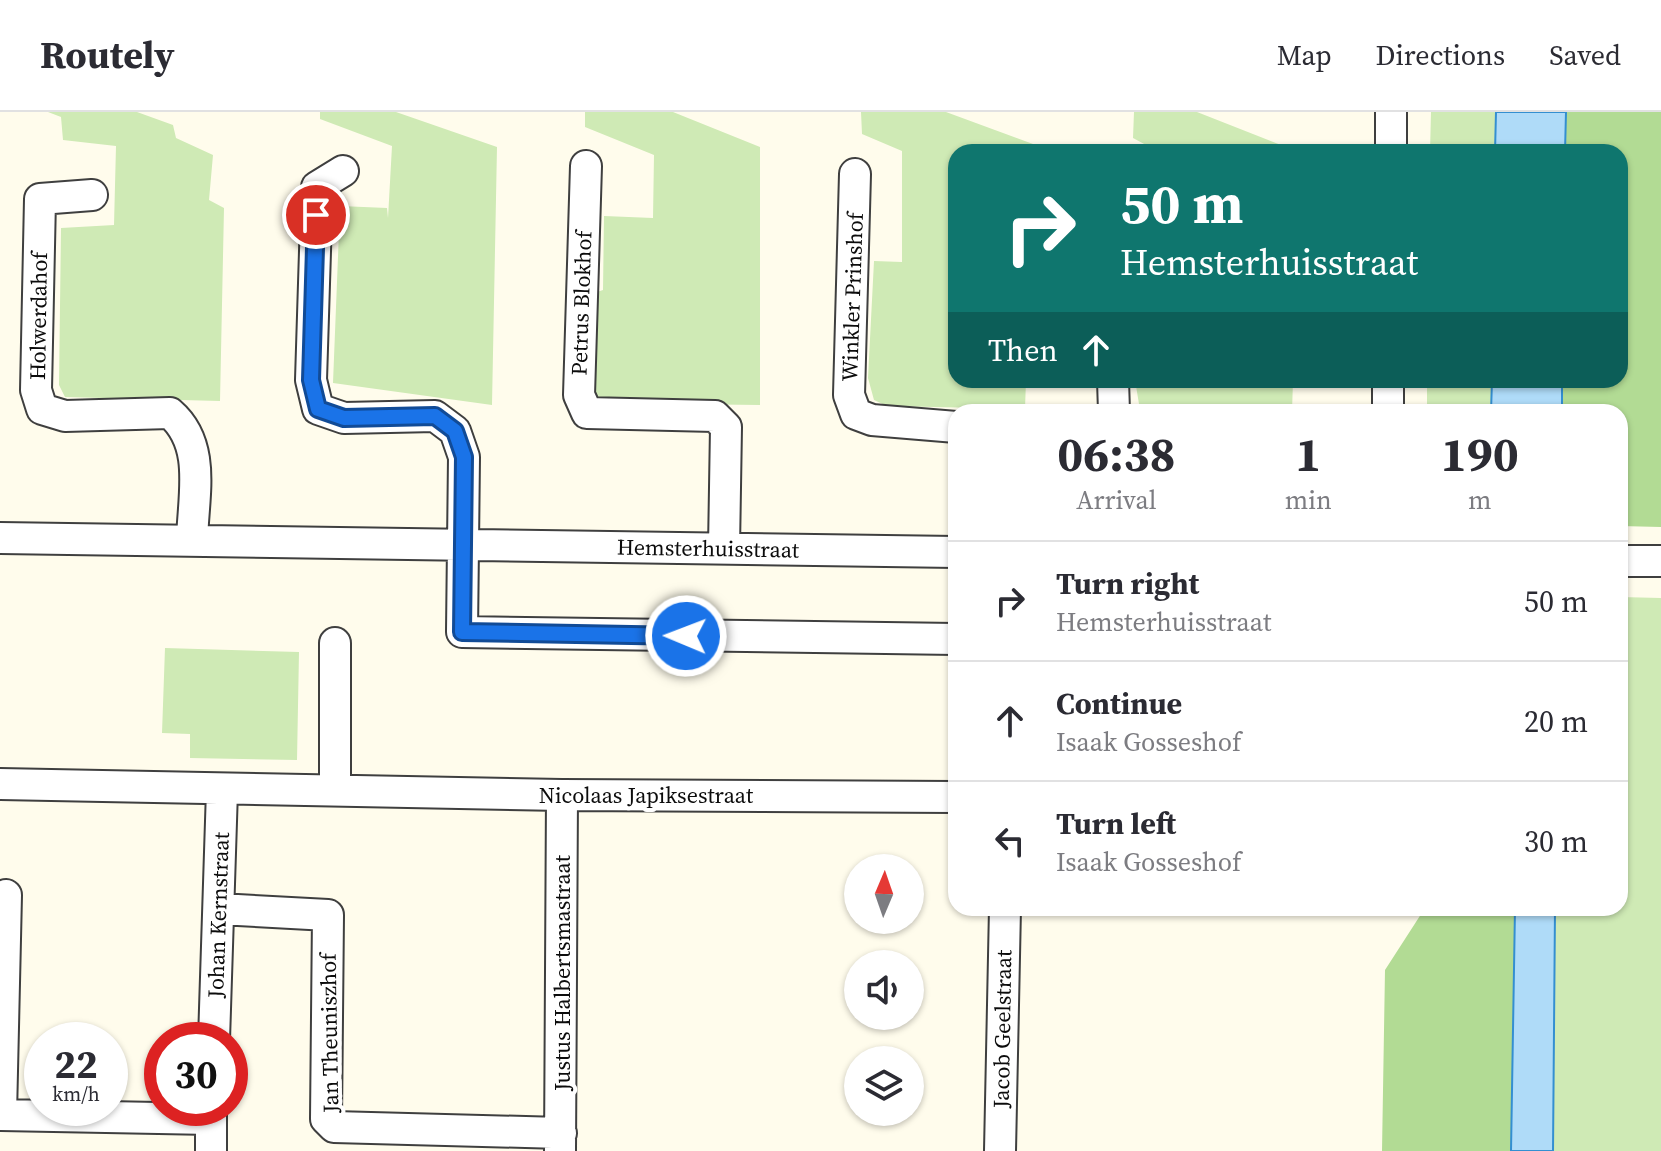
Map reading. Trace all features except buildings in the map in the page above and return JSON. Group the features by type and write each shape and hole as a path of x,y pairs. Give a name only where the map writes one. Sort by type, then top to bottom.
{"street":[{"path":"1391,112 1391,144"},
{"name":"Petrus Blokhof","path":"586,166 579,395 587,413 715,416 726,427 724,548"},
{"path":"343,171 317,187 311,380 318,409 344,418 435,416 455,431 464,457 460,544 462,632 948,639"},
{"name":"Winkler Prinshof","path":"855,174 849,395 856,414 872,420 948,426"},
{"name":"Holwerdahof","path":"92,195 40,199 36,390 42,409 65,416 170,413 185,427 195,447 192,541"},
{"name":"Hemsterhuisstraat","path":"0,538 948,552"},
{"path":"1628,561 1661,561"},
{"path":"335,643 335,790"},
{"name":"Nicolaas Japiksestraat","path":"0,784 562,795 948,797"},
{"name":"Johan Kernstraat","path":"215,1022 222,790"},
{"name":"Justus Halbertsmastraat","path":"561,1142 562,795"},
{"path":"6,895 1,1115 144,1114"},
{"name":"Jan Theuniszhof","path":"219,909 328,915 326,1119 334,1127 561,1142"},
{"name":"Jacob Geelstraat","path":"1000,1151 1005,916"},
{"path":"211,1126 211,1151"}],"green space":[{"path":"48,112 137,112 173,125 176,138 213,155 209,200 224,208 220,401 65,397 59,385 61,228 114,225 116,146 63,140 61,117"},
{"path":"320,112 396,112 497,147 492,405 333,383 340,206 387,208 388,218 392,146 320,119"},
{"path":"585,112 673,112 760,147 760,405 593,403 594,293 603,290 604,216 653,218 654,155 585,127"},
{"path":"861,112 946,112 1033,144 948,144 948,388 1026,388 1025,404 887,406 874,400 868,378 874,261 902,262 902,151 862,134"},
{"path":"1134,112 1197,112 1279,144 1144,144 1133,138"},
{"path":"1431,112 1496,112 1495,144 1430,144"},
{"path":"1566,112 1661,112 1661,527 1628,526 1628,404 1562,404 1562,388 1628,388 1628,144 1565,144"},
{"path":"1136,388 1293,388 1292,404 1139,404"},
{"path":"1427,388 1492,388 1491,404 1427,404"},
{"path":"1628,597 1661,598 1661,1151 1553,1151 1555,916 1628,916"},
{"path":"165,648 299,652 297,760 190,758 190,734 162,733"},
{"path":"1420,916 1515,916 1511,1151 1382,1151 1385,970"}],"water":[{"path":"1496,112 1566,112 1565,144 1495,144"},
{"path":"1492,388 1562,388 1562,404 1491,404"},
{"path":"1515,916 1555,916 1553,1151 1511,1151"}],"route":[{"path":"316,215 311,380 318,409 344,418 435,416 455,431 464,457 460,544 462,632 686,636"}]}
